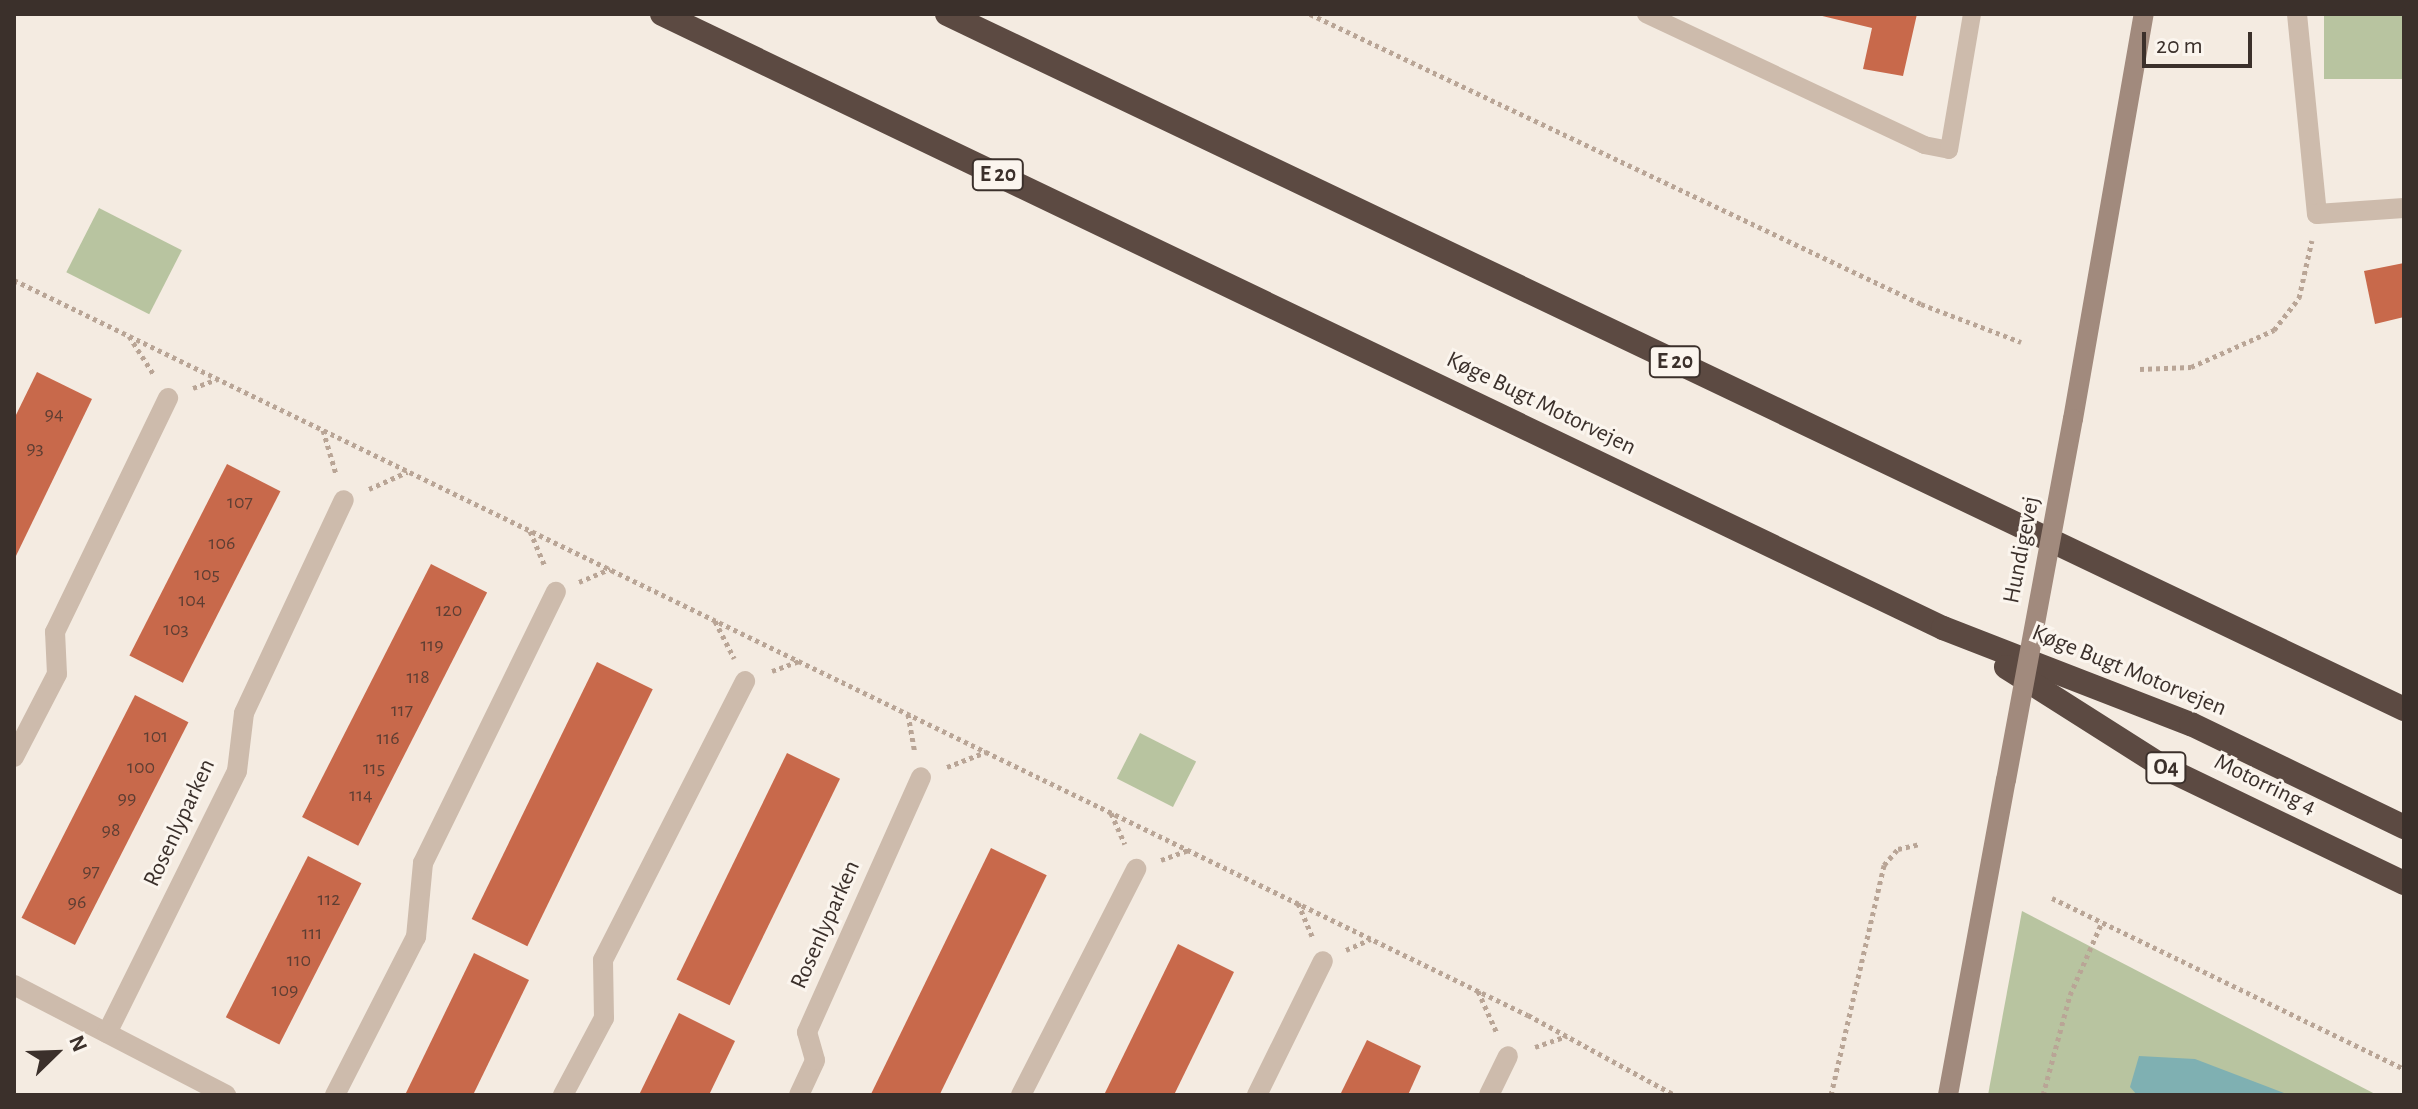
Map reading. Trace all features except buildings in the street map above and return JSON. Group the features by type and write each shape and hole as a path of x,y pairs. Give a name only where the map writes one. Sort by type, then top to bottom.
{"highway":[{"name":"Køge Bugt Motorvejen","path":"662,14 1943,628 2191,724 2404,827"},
{"name":"E 20","path":"947,14 2404,709"},
{"name":"Motorring 4","path":"1943,628 2167,769 2404,883"}],"street":[{"name":"Hundigevej","path":"1948,1095 2144,14"},
{"path":"2297,14 2317,214 2404,208"},
{"path":"14,757 57,674 55,632 168,398"},
{"name":"Rosenlyparken","path":"107,1033 237,771 244,713 344,500"},
{"path":"335,1095 416,937 423,863 556,592"},
{"path":"563,1095 604,1018 603,960 745,681"},
{"name":"Rosenlyparken","path":"799,1095 815,1060 807,1032 921,777"},
{"path":"1021,1095 1136,869"},
{"path":"1257,1095 1323,961"},
{"path":"14,985 226,1095"},
{"path":"1489,1095 1508,1056"}],"lane":[{"path":"1646,14 1924,145 1949,150 1972,14"}],"path":[{"path":"1310,14 1921,304 2021,342"},
{"path":"2140,369 2191,367 2274,330 2299,298 2317,214"},
{"path":"14,280 1503,1002 1675,1095"},
{"path":"1831,1095 1884,865 1898,849 1920,844"},
{"path":"2052,898 2404,1069"},
{"path":"2043,1095 2070,995 2102,922"}],"green space":[{"path":"2324,14 2404,14 2404,79 2324,79"},
{"path":"99,208 182,250 149,314 66,272"},
{"path":"1140,733 1196,762 1173,807 1117,778"},
{"path":"2022,911 2377,1095 1988,1095"}],"water":[{"path":"2139,1056 2195,1059 2289,1095 2137,1095 2130,1087"}]}
